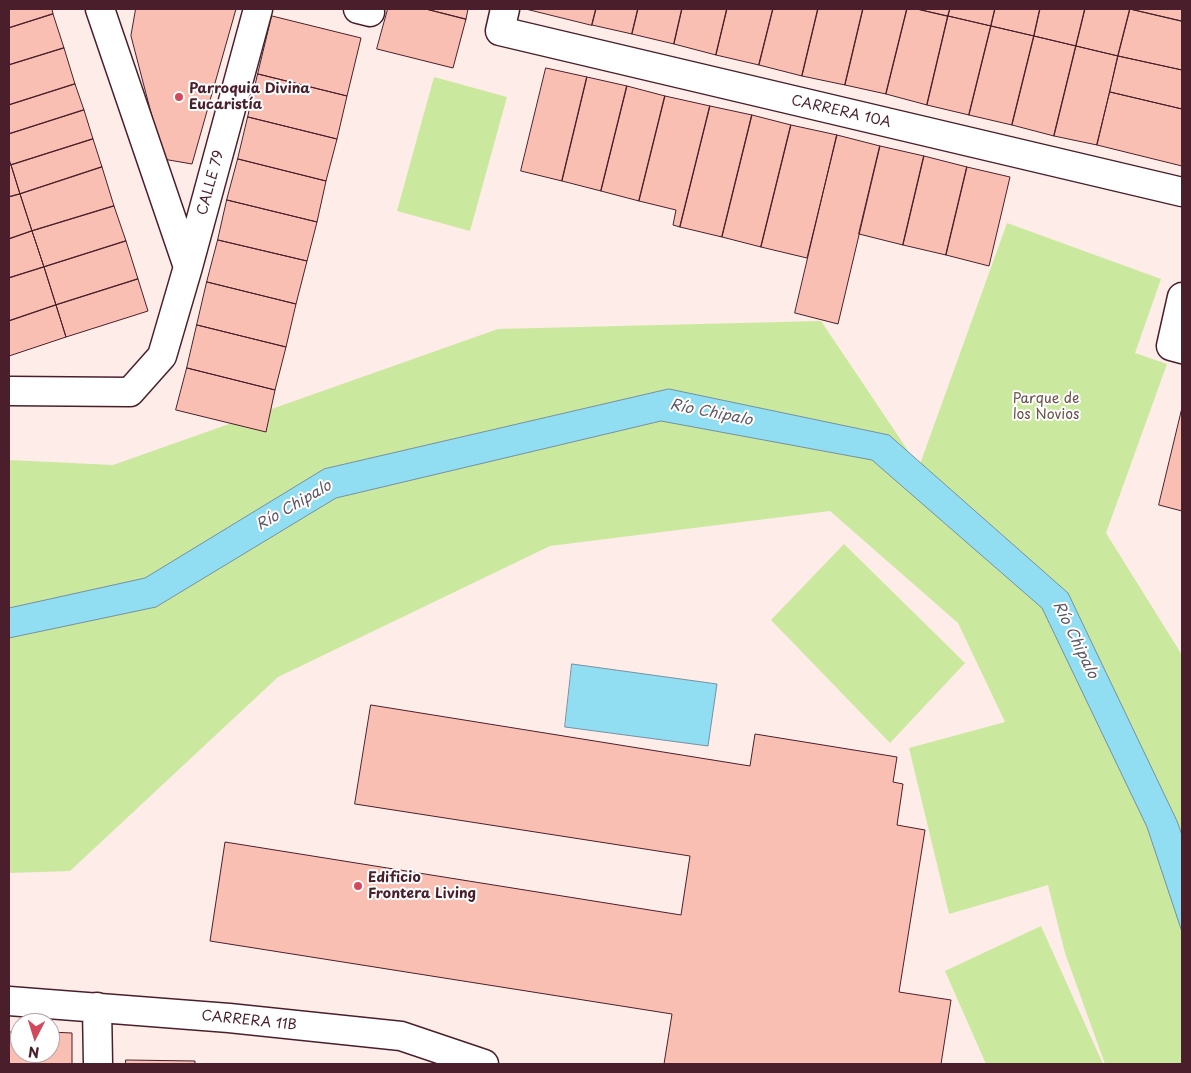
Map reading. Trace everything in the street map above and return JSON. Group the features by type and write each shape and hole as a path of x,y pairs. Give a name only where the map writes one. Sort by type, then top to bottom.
{"street":[{"path":"100,9 188,267"},
{"name":"CALLE 79","path":"9,392 130,392 162,356 258,9"},
{"name":"CARRERA 10A","path":"503,20 1182,192"},
{"path":"1177,348 1182,297"},
{"name":"CARRERA 11B","path":"9,1001 239,1019 401,1036 484,1064"},
{"path":"97,1008 98,1064"}],"green space":[{"path":"434,77 507,97 470,231 397,211"},
{"name":"Parque de los Novios","path":"1007,223 1161,279 1135,353 1167,364 1106,533 1182,655 1182,1064 1105,1064 1065,953 1048,885 949,914 909,748 1005,722 958,623 830,511 550,546 278,677 70,871 9,873 9,460 113,465 498,329 821,321 919,467"},
{"path":"844,544 965,663 890,743 771,620"},
{"path":"1041,926 1103,1064 986,1064 945,971"}],"water":[{"name":"Río Chipalo","path":"669,389 889,435 1068,593 1182,835 1182,932 1147,827 1042,608 872,460 661,421 336,498 156,607 9,638 9,608 145,578 324,469"},
{"path":"572,664 717,684 708,746 565,727"}],"building":[{"path":"9,9 52,9 53,14 9,28"},
{"name":"Parroquia Divina Eucaristía","path":"136,9 236,9 192,164 163,159 131,36"},
{"path":"388,9 426,9 466,19 453,68 377,49"},
{"path":"426,9 468,9 466,19"},
{"path":"526,9 596,9 592,25"},
{"path":"596,9 638,9 632,34 592,25"},
{"path":"638,9 682,9 674,44 632,34"},
{"path":"682,9 727,9 716,55 674,44"},
{"path":"727,9 773,9 759,65 716,55"},
{"path":"773,9 818,9 802,76 759,65"},
{"path":"818,9 863,9 845,85 802,76"},
{"path":"863,9 907,9 886,94 845,85"},
{"path":"907,9 917,9 948,16 927,105 886,94"},
{"path":"917,9 950,9 948,16"},
{"path":"950,9 995,9 991,26 948,16"},
{"path":"995,9 1040,9 1034,36 991,26"},
{"path":"1040,9 1085,9 1076,46 1034,36"},
{"path":"1085,9 1130,9 1118,56 1076,46"},
{"path":"1130,9 1182,9 1182,21"},
{"path":"1130,9 1182,21 1182,70 1118,56"},
{"path":"53,14 64,48 9,65 9,28"},
{"path":"272,16 361,38 347,96 258,74"},
{"path":"948,16 991,26 969,115 927,105"},
{"path":"991,26 1034,36 1012,125 969,115"},
{"path":"1034,36 1076,46 1054,136 1012,125"},
{"path":"1076,46 1118,56 1097,145 1054,136"},
{"path":"64,48 75,84 9,105 9,65"},
{"path":"1118,56 1182,70 1182,109 1110,92"},
{"path":"546,68 587,77 562,181 521,171"},
{"path":"258,74 347,96 337,139 248,117"},
{"path":"587,77 627,86 601,191 562,181"},
{"path":"75,84 84,110 9,134 9,105"},
{"path":"627,86 665,96 639,201 601,191"},
{"path":"1110,92 1182,109 1182,166 1097,145"},
{"path":"665,96 710,106 680,227 673,225 676,210 639,201"},
{"path":"710,106 752,115 722,237 680,227"},
{"path":"84,110 93,139 11,165 9,159 9,134"},
{"path":"752,115 791,125 761,247 722,237"},
{"path":"248,117 337,139 326,181 238,159"},
{"path":"791,125 837,135 807,258 761,247"},
{"path":"837,135 880,146 838,324 795,313"},
{"path":"93,139 102,167 20,194 11,165"},
{"path":"880,146 924,156 903,245 859,234"},
{"path":"924,156 967,167 946,255 903,245"},
{"path":"238,159 326,181 317,222 227,200"},
{"path":"9,165 11,165 20,194 9,197"},
{"path":"102,167 114,206 32,231 20,194"},
{"path":"967,167 1010,177 989,266 946,255"},
{"path":"20,194 32,231 9,239 9,197"},
{"path":"227,200 317,222 307,261 218,240"},
{"path":"114,206 126,241 44,267 32,231"},
{"path":"32,231 44,267 9,278 9,239"},
{"path":"218,240 307,261 296,304 207,282"},
{"path":"126,241 138,279 56,305 44,267"},
{"path":"44,267 56,305 9,321 9,278"},
{"path":"138,279 148,311 66,337 56,305"},
{"path":"207,282 296,304 286,347 197,325"},
{"path":"56,305 66,337 9,356 9,321"},
{"path":"197,325 286,347 275,390 187,368"},
{"path":"187,368 275,390 266,432 176,410"},
{"path":"1182,408 1182,511 1159,505"},
{"name":"Edificio Frontera Living","path":"371,705 750,766 755,734 897,757 893,782 903,784 897,825 925,830 899,992 951,1000 941,1064 664,1064 672,1014 210,941 225,842 681,915 690,856 355,804"},
{"path":"9,1032 10,1063 60,1063 60,1032 72,1033 72,1064 9,1064"},
{"path":"126,1060 195,1061 195,1064 126,1064"}],"place":[{"name":"Parroquia Divina Eucaristía","path":"179,97"},
{"name":"Edificio Frontera Living","path":"358,886"}]}
